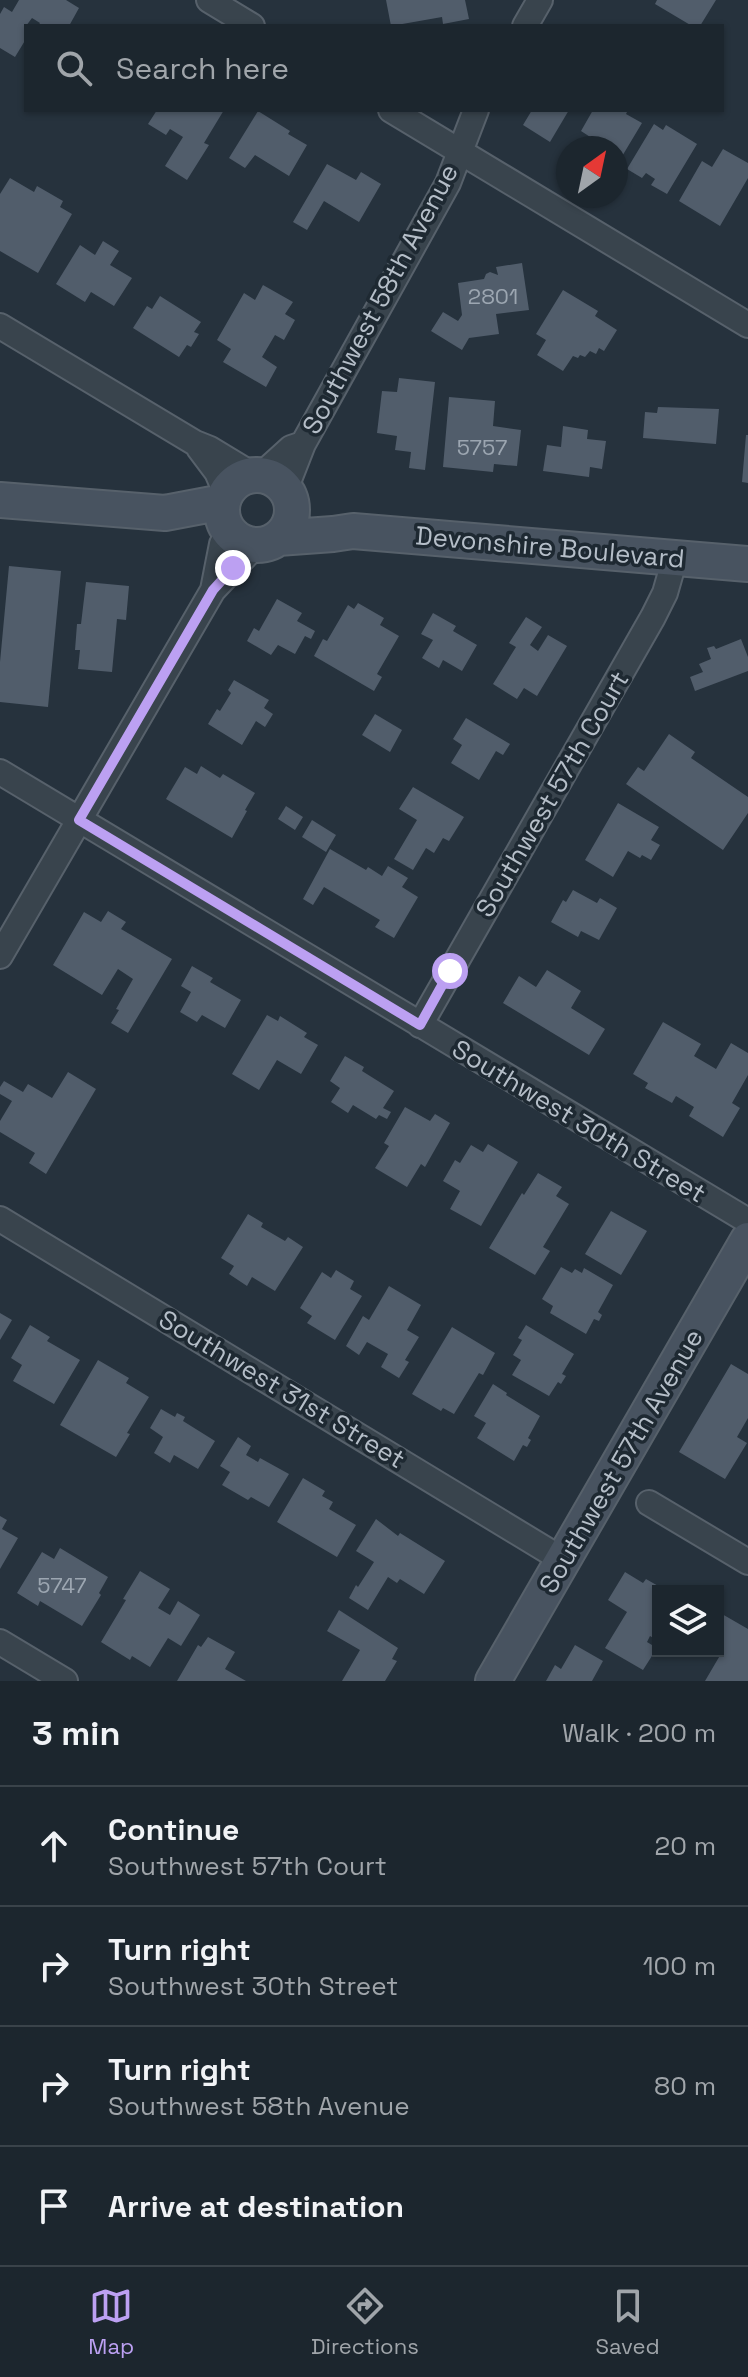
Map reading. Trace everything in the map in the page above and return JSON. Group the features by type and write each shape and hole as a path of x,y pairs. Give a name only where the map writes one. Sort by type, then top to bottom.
{"street":[{"path":"209,0 249,24"},
{"path":"526,24 540,0"},
{"path":"394,112 748,325"},
{"name":"Southwest 58th Avenue","path":"213,590 222,544 250,499 291,448 303,444 448,183 475,112"},
{"path":"0,326 195,443 210,449 250,499 245,543 271,541 286,530 292,508 250,499 165,513 0,500"},
{"name":"Devonshire Boulevard","path":"250,499 353,531 748,564"},
{"name":"Devonshire Boulevard","path":"271,541 353,531"},
{"name":"Southwest 58th Avenue","path":"0,956 213,590 249,552 271,541"},
{"name":"Southwest 57th Court","path":"420,1025 653,617 665,593 675,558"},
{"name":"Southwest 30th Street","path":"0,772 748,1221"},
{"name":"Southwest 31st Street","path":"0,1219 563,1560"},
{"name":"Southwest 57th Avenue","path":"493,1681 748,1240"},
{"path":"649,1503 748,1562"},
{"path":"0,1642 65,1681"}],"building":[{"path":"19,0 66,0 79,8 70,24 39,24 32,18 24,24 24,42 15,57 0,48 0,14 4,7 12,12"},
{"path":"386,0 465,0 469,19 443,24 442,17 391,24"},
{"path":"657,0 716,0 701,24 689,24 655,4"},
{"path":"156,112 223,112 204,143 209,145 187,180 165,166 183,137 170,129 166,135 148,124"},
{"path":"257,112 307,145 289,176 255,155 245,168 229,158"},
{"path":"531,112 568,112 550,142 523,125"},
{"path":"592,112 627,112 642,123 628,146 628,136 589,136 581,131"},
{"path":"654,124 663,130 666,125 697,144 667,194 651,185 655,179 646,173 642,178 628,167"},
{"path":"723,149 748,163 748,178 720,226 679,201 702,161 712,167"},
{"path":"327,164 356,180 361,172 381,184 359,222 324,201 307,230 293,222"},
{"path":"10,178 34,192 37,186 63,201 60,207 72,214 38,273 0,251 0,194"},
{"path":"103,241 119,251 110,265 132,278 114,306 91,292 85,302 56,284 80,245 95,255"},
{"path":"522,263 529,310 496,314 499,334 469,338 462,350 431,331 443,312 458,321 462,315 458,283 484,279 490,272 498,275 496,267"},
{"path":"263,285 293,302 285,314 295,320 284,340 275,335 262,357 277,367 266,387 223,362 231,349 217,340 244,293 255,300"},
{"path":"563,290 598,311 595,316 617,330 604,351 599,348 596,354 590,351 585,357 573,356 563,371 537,355 546,340 536,334"},
{"path":"160,296 201,322 194,332 199,334 191,347 187,345 179,357 133,328 147,306 152,309"},
{"path":"399,378 435,382 425,470 409,468 411,452 395,450 397,436 377,433 382,391 397,392"},
{"path":"449,397 495,401 493,426 521,430 517,466 494,464 493,472 443,467"},
{"path":"658,407 719,409 716,444 643,438 645,412 657,413"},
{"path":"563,426 588,430 587,439 606,441 602,469 590,467 589,477 543,471 547,445 561,447"},
{"path":"748,435 748,483 742,482"},
{"path":"9,566 61,571 48,707 0,702 0,662"},
{"path":"86,582 129,586 126,620 117,619 112,672 78,669 80,650 75,650 77,624 81,624"},
{"path":"277,599 302,613 297,621 315,631 311,639 305,636 295,654 278,645 271,655 247,641 254,628 259,631"},
{"path":"358,603 384,618 380,625 399,636 377,674 382,677 374,691 314,656 323,639 327,641 348,605 354,609"},
{"path":"433,613 456,626 453,631 477,645 462,671 443,660 439,668 422,658 433,640 421,634"},
{"path":"526,617 542,627 530,645 538,651 548,635 567,646 537,696 524,688 517,699 493,684 516,647 509,643"},
{"path":"741,639 748,657 748,671 695,691 690,677 703,672 699,664 711,659 707,648 714,646 716,649"},
{"path":"234,680 269,700 264,708 273,714 265,727 256,721 242,745 208,724 231,693 228,690"},
{"path":"375,714 402,730 390,752 362,735"},
{"path":"466,718 510,744 503,755 496,751 479,780 451,763 462,745 453,739"},
{"path":"669,734 695,752 691,758 748,797 748,813 723,850 626,784 638,767 644,771"},
{"path":"201,766 220,778 223,774 255,793 232,838 166,799 185,767 197,774"},
{"path":"413,787 464,817 449,841 443,838 434,853 426,848 413,870 394,859 417,820 399,809"},
{"path":"618,803 659,827 651,840 660,845 651,860 628,851 613,877 585,860"},
{"path":"286,806 303,817 295,830 278,819"},
{"path":"312,820 336,835 326,852 302,837"},
{"path":"330,849 382,876 388,866 408,878 402,887 418,897 394,938 375,927 380,920 324,887 313,905 303,899"},
{"path":"573,890 597,903 600,898 617,908 599,940 581,931 578,937 551,922 563,900 566,902"},
{"path":"108,911 126,922 121,929 172,959 128,1033 111,1023 133,979 118,969 102,995 53,965 84,912 101,922"},
{"path":"192,966 213,978 210,982 241,1000 225,1028 202,1015 197,1022 180,1012 191,992 181,986"},
{"path":"547,970 581,991 571,1008 605,1029 589,1055 503,1003 519,976 536,987"},
{"path":"267,1015 278,1021 280,1016 307,1033 304,1037 318,1045 301,1074 277,1060 259,1090 232,1074"},
{"path":"663,1022 701,1044 694,1056 716,1069 731,1043 748,1053 748,1075 732,1103 740,1108 723,1137 689,1116 694,1107 676,1096 672,1103 645,1088 648,1083 633,1074"},
{"path":"345,1056 394,1091 383,1108 391,1112 387,1119 379,1115 376,1119 353,1105 348,1113 331,1102 340,1088 330,1081"},
{"path":"68,1072 96,1089 46,1174 29,1163 35,1153 0,1132 0,1121 12,1101 0,1094 0,1087 4,1081 23,1092 28,1084 52,1098"},
{"path":"405,1107 430,1121 435,1114 450,1123 425,1167 421,1164 407,1187 375,1168 389,1146 384,1143"},
{"path":"488,1144 518,1162 481,1226 450,1209 460,1191 443,1181 455,1160 460,1163 471,1145 483,1152"},
{"path":"538,1173 562,1187 556,1196 569,1204 543,1247 550,1251 535,1275 489,1248 522,1193 524,1195"},
{"path":"611,1211 647,1231 621,1275 585,1254"},
{"path":"248,1214 263,1223 261,1227 285,1241 288,1237 303,1247 275,1291 252,1277 247,1286 229,1274 234,1266 221,1258"},
{"path":"561,1267 572,1273 575,1269 582,1273 584,1268 613,1285 598,1312 602,1315 599,1321 594,1319 586,1334 550,1313 553,1306 542,1299"},
{"path":"336,1270 354,1281 350,1289 362,1296 335,1340 307,1323 312,1316 300,1308 322,1272 331,1278"},
{"path":"389,1286 421,1305 407,1330 419,1337 405,1360 409,1362 399,1378 381,1367 388,1354 367,1342 359,1355 346,1346 363,1316 369,1320"},
{"path":"0,1313 12,1320 0,1340"},
{"path":"30,1325 50,1337 47,1341 80,1360 54,1404 13,1381 22,1365 11,1358"},
{"path":"526,1325 574,1354 562,1374 566,1376 549,1396 512,1375 521,1360 513,1355"},
{"path":"452,1327 495,1353 454,1414 443,1408 441,1411 412,1394"},
{"path":"98,1360 129,1378 126,1383 149,1397 116,1457 60,1425"},
{"path":"731,1364 748,1374 748,1418 737,1437 747,1443 725,1479 679,1452"},
{"path":"493,1384 540,1416 528,1438 531,1440 527,1447 523,1445 514,1461 477,1438 486,1423 474,1416"},
{"path":"161,1409 175,1417 177,1413 185,1417 183,1421 215,1441 198,1469 174,1455 170,1463 154,1453 163,1437 150,1428"},
{"path":"238,1437 251,1446 246,1455 258,1462 260,1458 289,1474 269,1507 251,1497 248,1500 222,1485 230,1472 220,1466"},
{"path":"303,1478 325,1491 322,1496 333,1502 329,1509 356,1525 337,1557 277,1522"},
{"path":"0,1516 7,1520 2,1529 18,1538 0,1569"},
{"path":"376,1519 398,1536 400,1533 445,1561 424,1594 400,1579 397,1583 388,1577 368,1610 349,1598 374,1562 356,1551"},
{"path":"60,1548 108,1577 82,1626 40,1601 38,1606 17,1593 42,1552 54,1559"},
{"path":"140,1571 170,1589 158,1608 170,1615 178,1601 200,1615 181,1646 168,1638 150,1667 132,1656 130,1660 101,1642"},
{"path":"625,1572 643,1583 646,1579 656,1585 652,1585 652,1637 647,1642 652,1645 652,1656 643,1670 605,1648 627,1612 608,1600"},
{"path":"339,1610 398,1648 392,1659 397,1661 385,1681 342,1681 360,1650 327,1631"},
{"path":"724,1615 748,1629 748,1681 705,1681 719,1657 724,1657"},
{"path":"208,1637 235,1652 225,1669 246,1681 177,1681 198,1645 201,1647"},
{"path":"575,1645 603,1661 592,1681 546,1681 555,1665 561,1669"}],"route":[{"path":"233,568 213,590 79,820 420,1025 450,971"}]}
